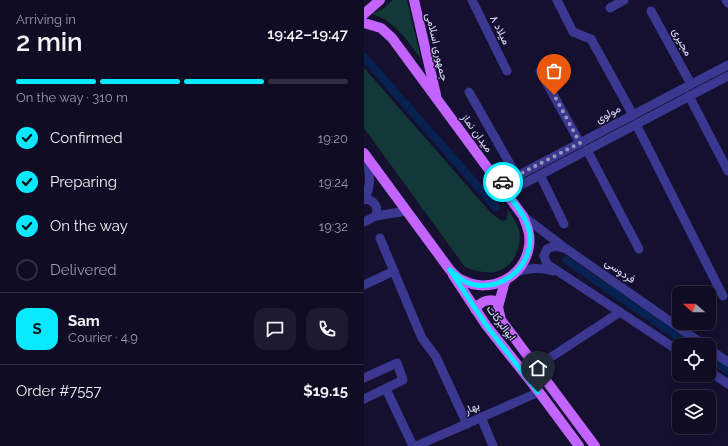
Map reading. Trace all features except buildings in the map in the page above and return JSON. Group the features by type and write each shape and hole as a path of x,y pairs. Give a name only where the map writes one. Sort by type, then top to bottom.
{"main road":[{"path":"364,14 380,0"},
{"name":"جمهوری اسلامی","path":"416,3 437,99"},
{"name":"میدان نماز","path":"364,23 381,28 392,38 523,216 529,230 530,245 526,260 517,272 505,281 490,286 476,285 461,280 450,270 365,154"},
{"name":"ابوالبرکات","path":"450,270 486,325 579,446"},
{"name":"ابوالبرکات","path":"505,281 498,307 501,320 595,446"},
{"path":"475,309 479,304 486,300 499,302"}],"street":[{"name":"میلاد ۸","path":"472,0 507,71"},
{"path":"557,0 573,32 591,39 634,120 723,296"},
{"path":"610,8 624,0"},
{"name":"مجیری","path":"651,11 691,84"},
{"name":"مولوی","path":"502,187 521,184 587,150 691,84 728,65"},
{"path":"540,71 580,143"},
{"name":"مولوی","path":"502,187 516,176 580,143 689,96 728,76"},
{"path":"469,92 521,184"},
{"path":"689,96 728,171"},
{"path":"587,150 639,248"},
{"path":"365,154 369,170 370,184 364,199 373,201 376,204 378,212 376,216"},
{"path":"540,175 564,224"},
{"path":"364,222 376,216 406,211"},
{"name":"فردوسی","path":"523,216 565,248 694,338"},
{"path":"380,238 422,338 436,357 467,424"},
{"path":"565,248 555,246 547,249 544,256 547,264 672,346"},
{"path":"517,272 531,268 544,268 560,273"},
{"path":"364,285 394,271"},
{"path":"536,366 620,312"},
{"path":"716,354 728,362"},
{"path":"364,378 397,363 403,380 364,399"},
{"path":"716,376 728,384"},
{"path":"386,388 413,446"},
{"name":"بهار","path":"416,446 538,392"},
{"path":"481,417 493,446"},
{"path":"438,436 441,446"}],"green space":[{"path":"393,0 407,0 421,59 394,26 372,14 384,8"},
{"path":"364,68 491,213 502,221 506,220 508,213 507,209 511,214 516,222 520,234 520,240 516,254 506,267 494,272 480,272 465,267 364,128"}],"waterway":[{"path":"364,57 496,207"},
{"path":"566,260 680,338"},
{"path":"716,363 728,371"}],"way so far":[{"path":"503,182 580,143 554,95"}],"route":[{"path":"503,182 499,183 523,216 529,230 530,245 526,260 517,272 505,281 490,286 476,285 461,280 450,270 486,325 538,392"}]}
